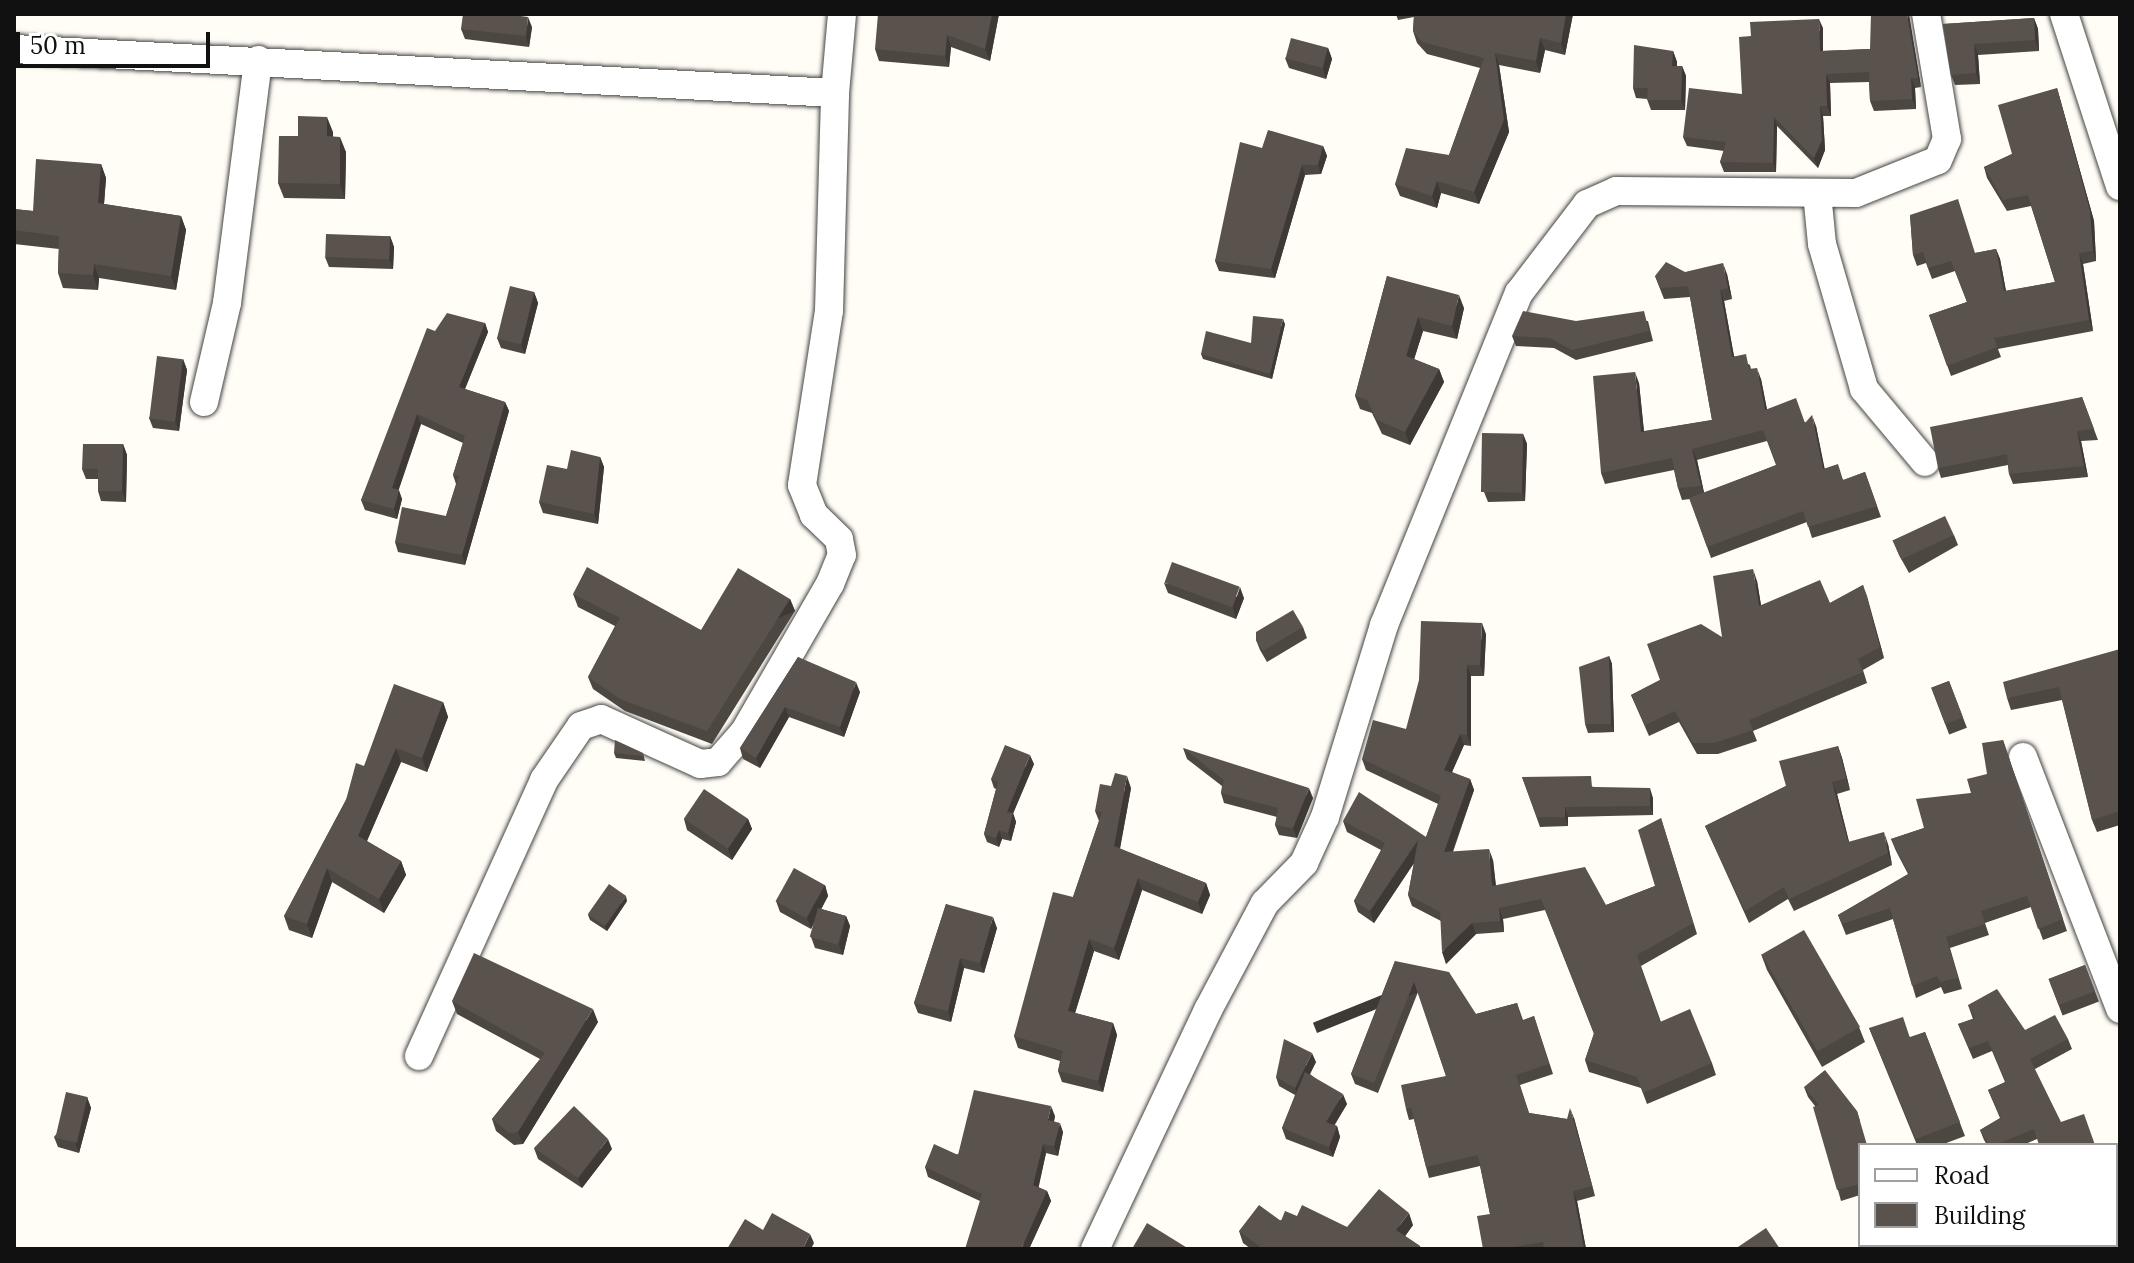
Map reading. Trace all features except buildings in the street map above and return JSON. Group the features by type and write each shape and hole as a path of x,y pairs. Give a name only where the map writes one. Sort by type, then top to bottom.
{"street":[{"path":"419,1056 544,780 581,726 601,719 700,764 718,762 745,731 830,584 842,555 839,539 814,515 802,485 829,311 835,93 842,14"},
{"path":"1095,1249 1265,903 1304,863 1315,840 1439,477 1536,267 1587,204 1616,191 1817,193 1890,185 1943,154 1926,14"},
{"path":"2064,14 2120,186"},
{"path":"14,49 835,93"},
{"path":"204,402 227,303 258,60"},
{"path":"1817,193 1822,244 1864,389 1925,462"},
{"path":"2023,757 2120,1009"}]}
